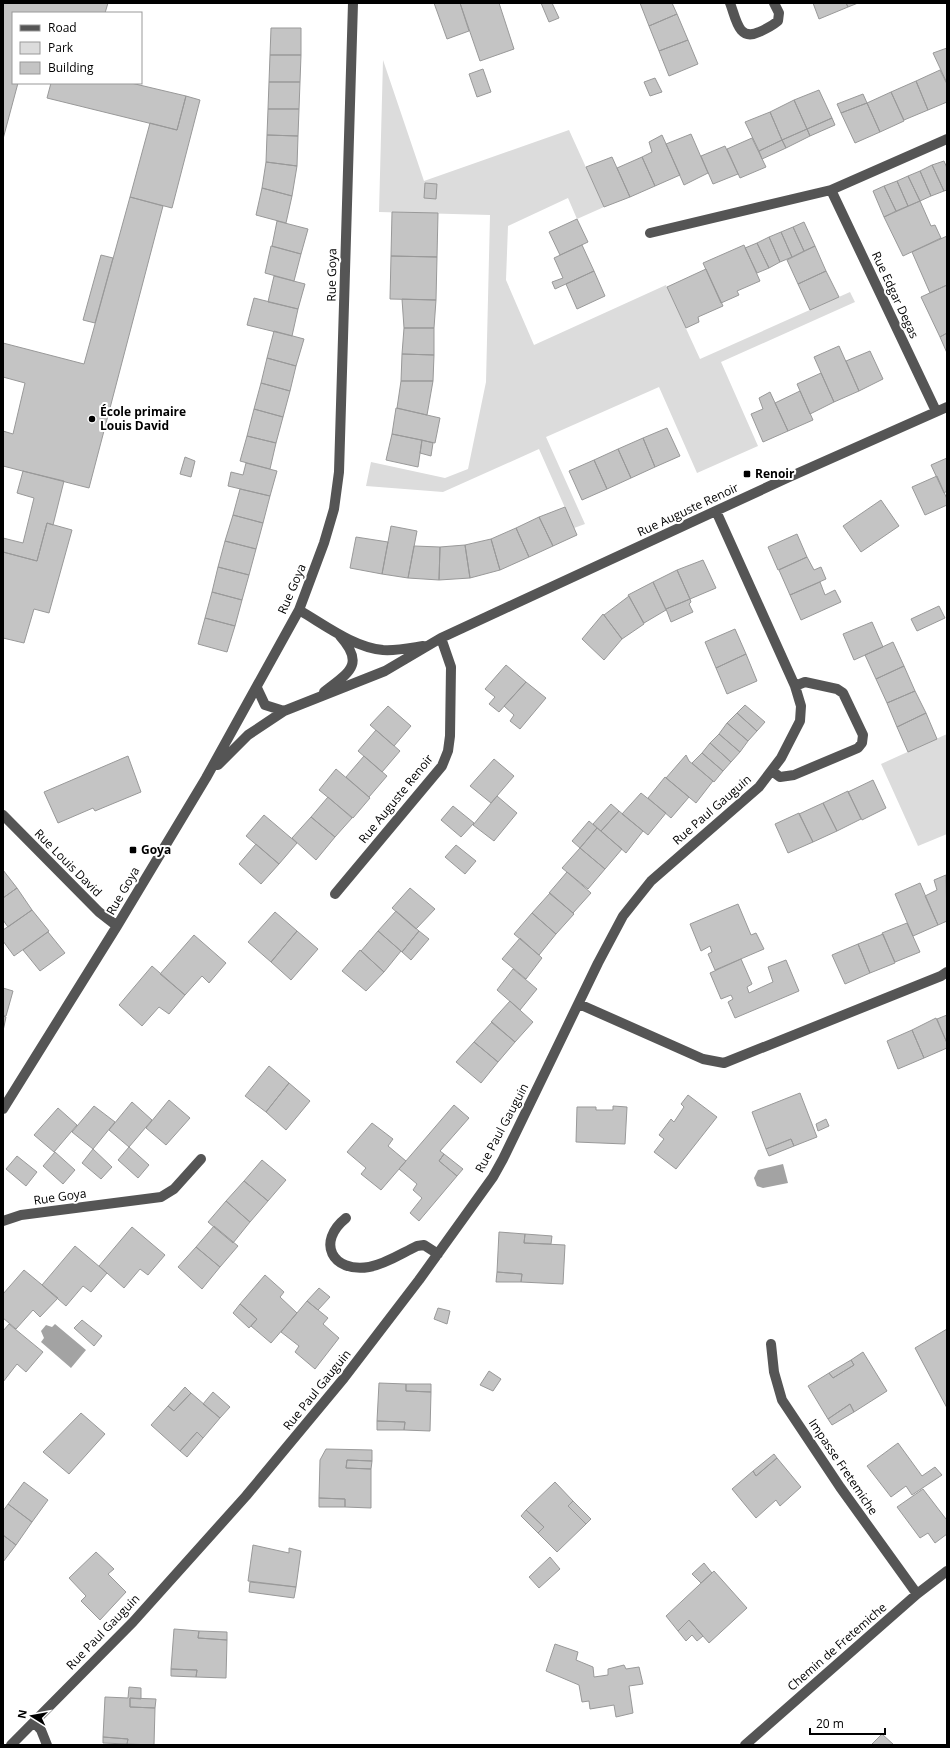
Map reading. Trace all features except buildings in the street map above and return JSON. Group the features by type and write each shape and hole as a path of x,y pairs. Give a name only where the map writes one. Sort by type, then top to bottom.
{"street":[{"name":"Rue Goya","path":"3,1109 117,926 206,778 299,610 324,543 334,509 340,472 353,3"},
{"path":"730,3 741,31 747,35 754,34 778,21 778,13 774,3"},
{"path":"650,233 831,190 947,139"},
{"name":"Rue Edgar Degas","path":"831,190 936,411"},
{"name":"Rue Auguste Renoir","path":"206,778 248,735 284,711 385,670 441,638 716,511 947,407"},
{"name":"Rue Paul Gauguin","path":"11,1745 133,1622 246,1496 344,1378 438,1254 493,1177 612,936 636,898 669,864 741,804 772,771 789,746 800,721 801,706 795,686 716,511"},
{"path":"299,610 356,642 382,650 427,645"},
{"path":"312,700 350,671 353,666 352,652 336,631"},
{"name":"Rue Auguste Renoir","path":"335,894 442,766 448,751 451,667 441,638"},
{"path":"772,771 780,777 794,775 858,748 862,743 863,735 843,693 837,689 805,682 795,686"},
{"path":"256,688 265,705 284,711"},
{"name":"Rue Louis David","path":"3,815 99,912 117,926"},
{"path":"579,1004 703,1059 724,1063 734,1061 947,972"},
{"name":"Rue Goya","path":"3,1221 21,1215 162,1196 174,1189 201,1159"},
{"path":"346,1218 332,1232 329,1242 333,1256 344,1264 353,1267 369,1267 381,1264 418,1246 424,1245 438,1254"},
{"name":"Impasse Fretemiche","path":"771,1344 774,1372 782,1400 840,1487 917,1594"},
{"name":"Chemin de Fretemiche","path":"746,1745 917,1594 947,1571"},
{"path":"34,1722 41,1730 46,1745"}],"green space":[{"path":"383,60 424,181 569,130 604,207 577,219 568,198 508,226 506,280 534,345 666,285 700,359 850,292 855,302 721,362 758,446 697,473 659,387 546,437 585,524 574,528 539,449 443,492 366,486 371,462 445,478 468,469 486,382 490,215 379,212"},
{"path":"947,734 947,834 918,846 881,764"}],"shaded area":[{"path":"783,1164 788,1183 763,1188 757,1186 754,1178 758,1170"},
{"path":"55,1324 86,1350 71,1368 41,1342 44,1338 41,1331 46,1325 52,1327"}],"place":[{"name":"École primaire Louis David","path":"92,419"},
{"name":"Renoir","path":"747,474"},
{"name":"Goya","path":"133,850"}]}
